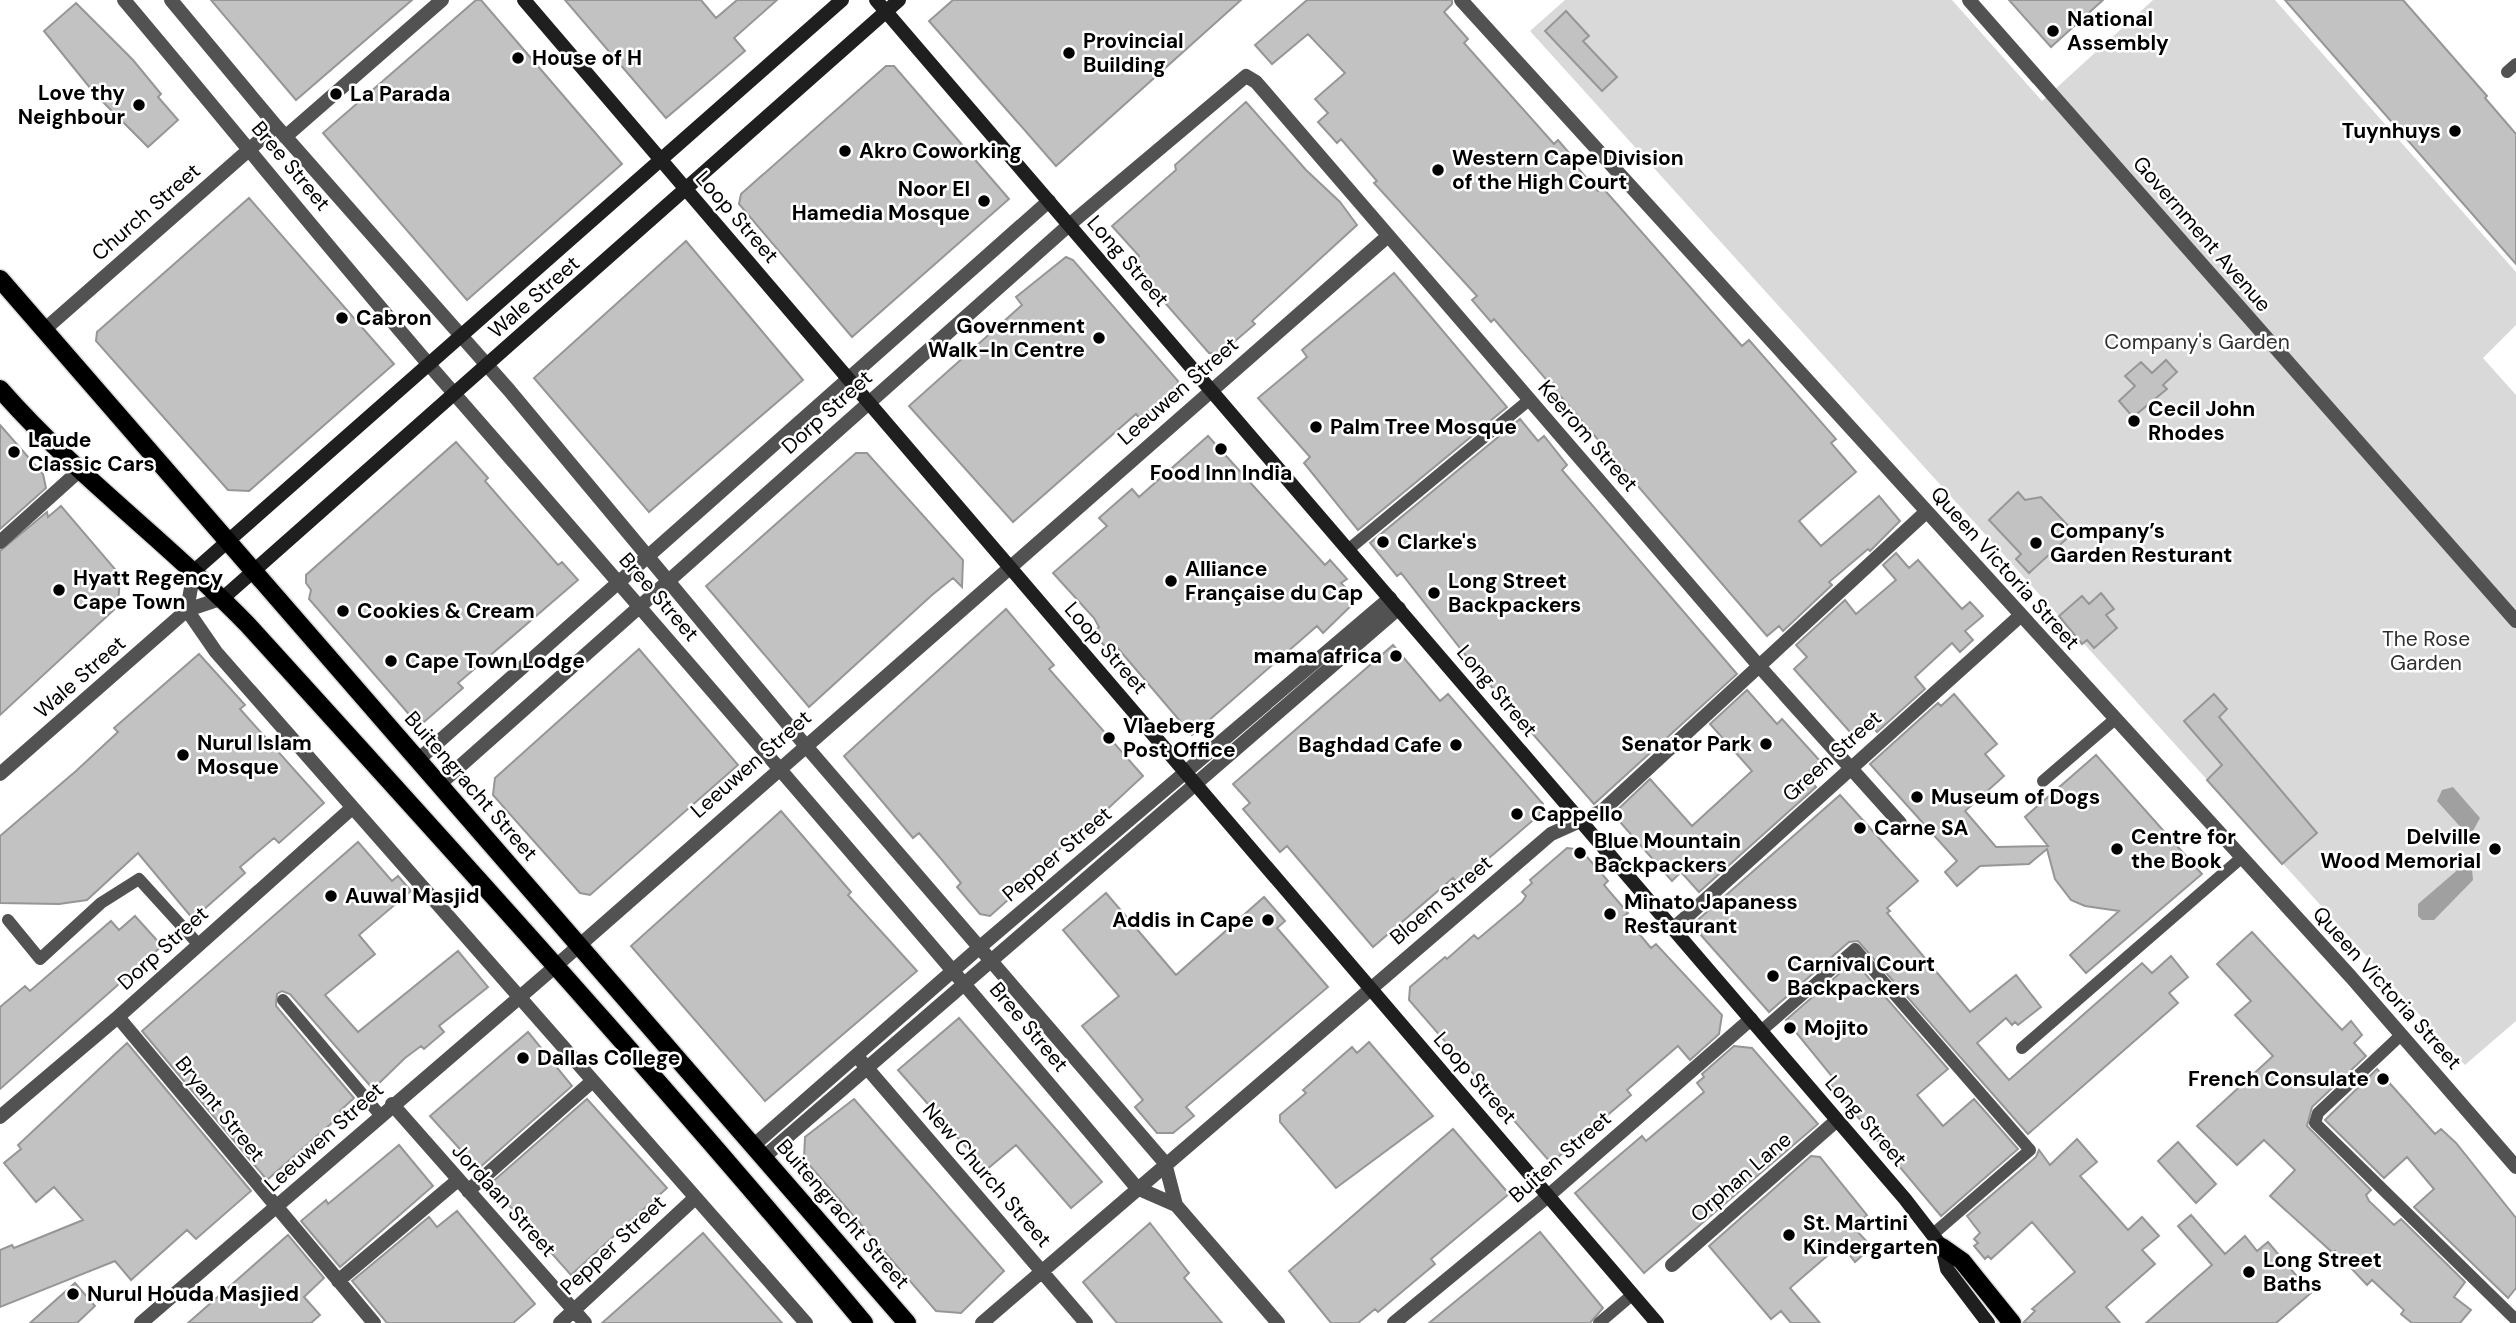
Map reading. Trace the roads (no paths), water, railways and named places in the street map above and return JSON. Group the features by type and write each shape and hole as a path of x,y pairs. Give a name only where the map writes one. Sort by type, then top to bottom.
{"main road":[{"name":"Buitengracht Street","path":"0,279 252,573 440,784 907,1323"},
{"path":"1,394 80,470 223,598 556,965 735,1168 864,1323"},
{"path":"1937,1241 1962,1261 2012,1323"}],"street":[{"name":"Bree Street","path":"124,0 430,365 638,608 780,766 1137,1188 1176,1205 1278,1323"},
{"name":"Bree Street","path":"171,0 281,132 488,366 650,555 805,745 1165,1163 1176,1205"},
{"name":"Church Street","path":"44,330 249,150 281,132 442,0"},
{"name":"Loop Street","path":"524,0 1657,1323"},
{"name":"Wale Street","path":"194,572 225,541 462,338 842,0"},
{"name":"Long Street","path":"876,0 1751,1019 1937,1241 1947,1269 1988,1323"},
{"name":"Wale Street","path":"0,774 187,610 223,598 687,191 899,0"},
{"name":"Queen Victoria Street","path":"1461,0 2401,1035 2516,1167"},
{"name":"Government Avenue","path":"1969,0 2516,621"},
{"name":"Dorp Street","path":"440,784 1069,225 1246,76"},
{"name":"Keerom Street","path":"1246,76 1255,82 1759,666 1900,824"},
{"name":"Dorp Street","path":"418,760 1049,201"},
{"name":"Leeuwen Street","path":"141,1323 556,965 780,766 1010,568 1210,389 1388,236"},
{"path":"0,541 80,470"},
{"name":"Bloem Street","path":"982,1323 1551,834 1602,811 1926,512"},
{"path":"194,572 187,610 216,652 806,1323"},
{"name":"Pepper Street","path":"759,1151 856,1055 980,947 1190,778 1395,603"},
{"name":"Green Street","path":"1673,929 2020,616"},
{"name":"Pepper Street","path":"759,1151 866,1067 965,984 1190,778"},
{"name":"Dorp Street","path":"0,1116 118,1017 352,808"},
{"name":"Bryant Street","path":"118,1017 275,1209 374,1323"},
{"name":"Buiten Street","path":"1394,1323 1548,1196 1751,1019"},
{"name":"New Church Street","path":"856,1055 1086,1323"},
{"path":"338,1281 463,1186 588,1085"},
{"name":"Jordaan Street","path":"392,1104 585,1323"},
{"name":"Orphan Lane","path":"1672,1265 1836,1121"},
{"name":"Pepper Street","path":"560,1323 695,1198"}],"lane":[{"path":"1349,549 1529,400"},
{"path":"2043,781 2114,720"},
{"path":"2022,1048 2240,859"},
{"path":"8,920 40,959 101,903 139,879 199,944"},
{"path":"1761,1031 1855,948 2030,1150 1937,1241"},
{"path":"283,1000 380,1115"},
{"path":"2401,1035 2318,1113 2315,1123 2516,1320"},
{"path":"1598,1323 1632,1294"}],"place":[{"name":"National Assembly","path":"2053,31"},
{"name":"Provincial Building","path":"1069,53"},
{"name":"House of H","path":"518,58"},
{"name":"La Parada","path":"336,94"},
{"name":"Love thy Neighbour","path":"139,105"},
{"name":"Tuynhuys","path":"2455,131"},
{"name":"Akro Coworking","path":"845,151"},
{"name":"Western Cape Division of the High Court","path":"1438,170"},
{"name":"Noor El Hamedia Mosque","path":"984,201"},
{"name":"Cabron","path":"342,318"},
{"name":"Government Walk-In Centre","path":"1099,338"},
{"name":"Cecil John Rhodes","path":"2134,421"},
{"name":"Palm Tree Mosque","path":"1316,427"},
{"name":"Food Inn India","path":"1221,449"},
{"name":"Laude Classic Cars","path":"14,452"},
{"name":"Clarke's","path":"1383,542"},
{"name":"Company’s Garden Resturant","path":"2036,543"},
{"name":"Alliance Française du Cap","path":"1171,581"},
{"name":"Hyatt Regency Cape Town","path":"59,590"},
{"name":"Long Street Backpackers","path":"1434,593"},
{"name":"Cookies & Cream","path":"343,611"},
{"name":"mama africa","path":"1396,656"},
{"name":"Cape Town Lodge","path":"391,661"},
{"name":"Vlaeberg Post Office","path":"1109,738"},
{"name":"Senator Park","path":"1766,744"},
{"name":"Baghdad Cafe","path":"1456,745"},
{"name":"Nurul Islam Mosque","path":"183,755"},
{"name":"Museum of Dogs","path":"1917,797"},
{"name":"Cappello","path":"1517,814"},
{"name":"Carne SA","path":"1860,828"},
{"name":"Centre for the Book","path":"2117,849"},
{"name":"Delville Wood Memorial","path":"2495,849"},
{"name":"Blue Mountain Backpackers","path":"1580,853"},
{"name":"Auwal Masjid","path":"331,896"},
{"name":"Minato Japaness Restaurant","path":"1610,914"},
{"name":"Addis in Cape","path":"1268,920"},
{"name":"Carnival Court Backpackers","path":"1773,976"},
{"name":"Mojito","path":"1790,1028"},
{"name":"Dallas College","path":"523,1058"},
{"name":"French Consulate","path":"2383,1079"},
{"name":"St. Martini Kindergarten","path":"1789,1235"},
{"name":"Long Street Baths","path":"2249,1272"},
{"name":"Nurul Houda Masjied","path":"73,1294"}],"park label":[{"name":"Company's Garden","path":"2197,342"},
{"name":"The Rose Garden","path":"2426,651"}]}
